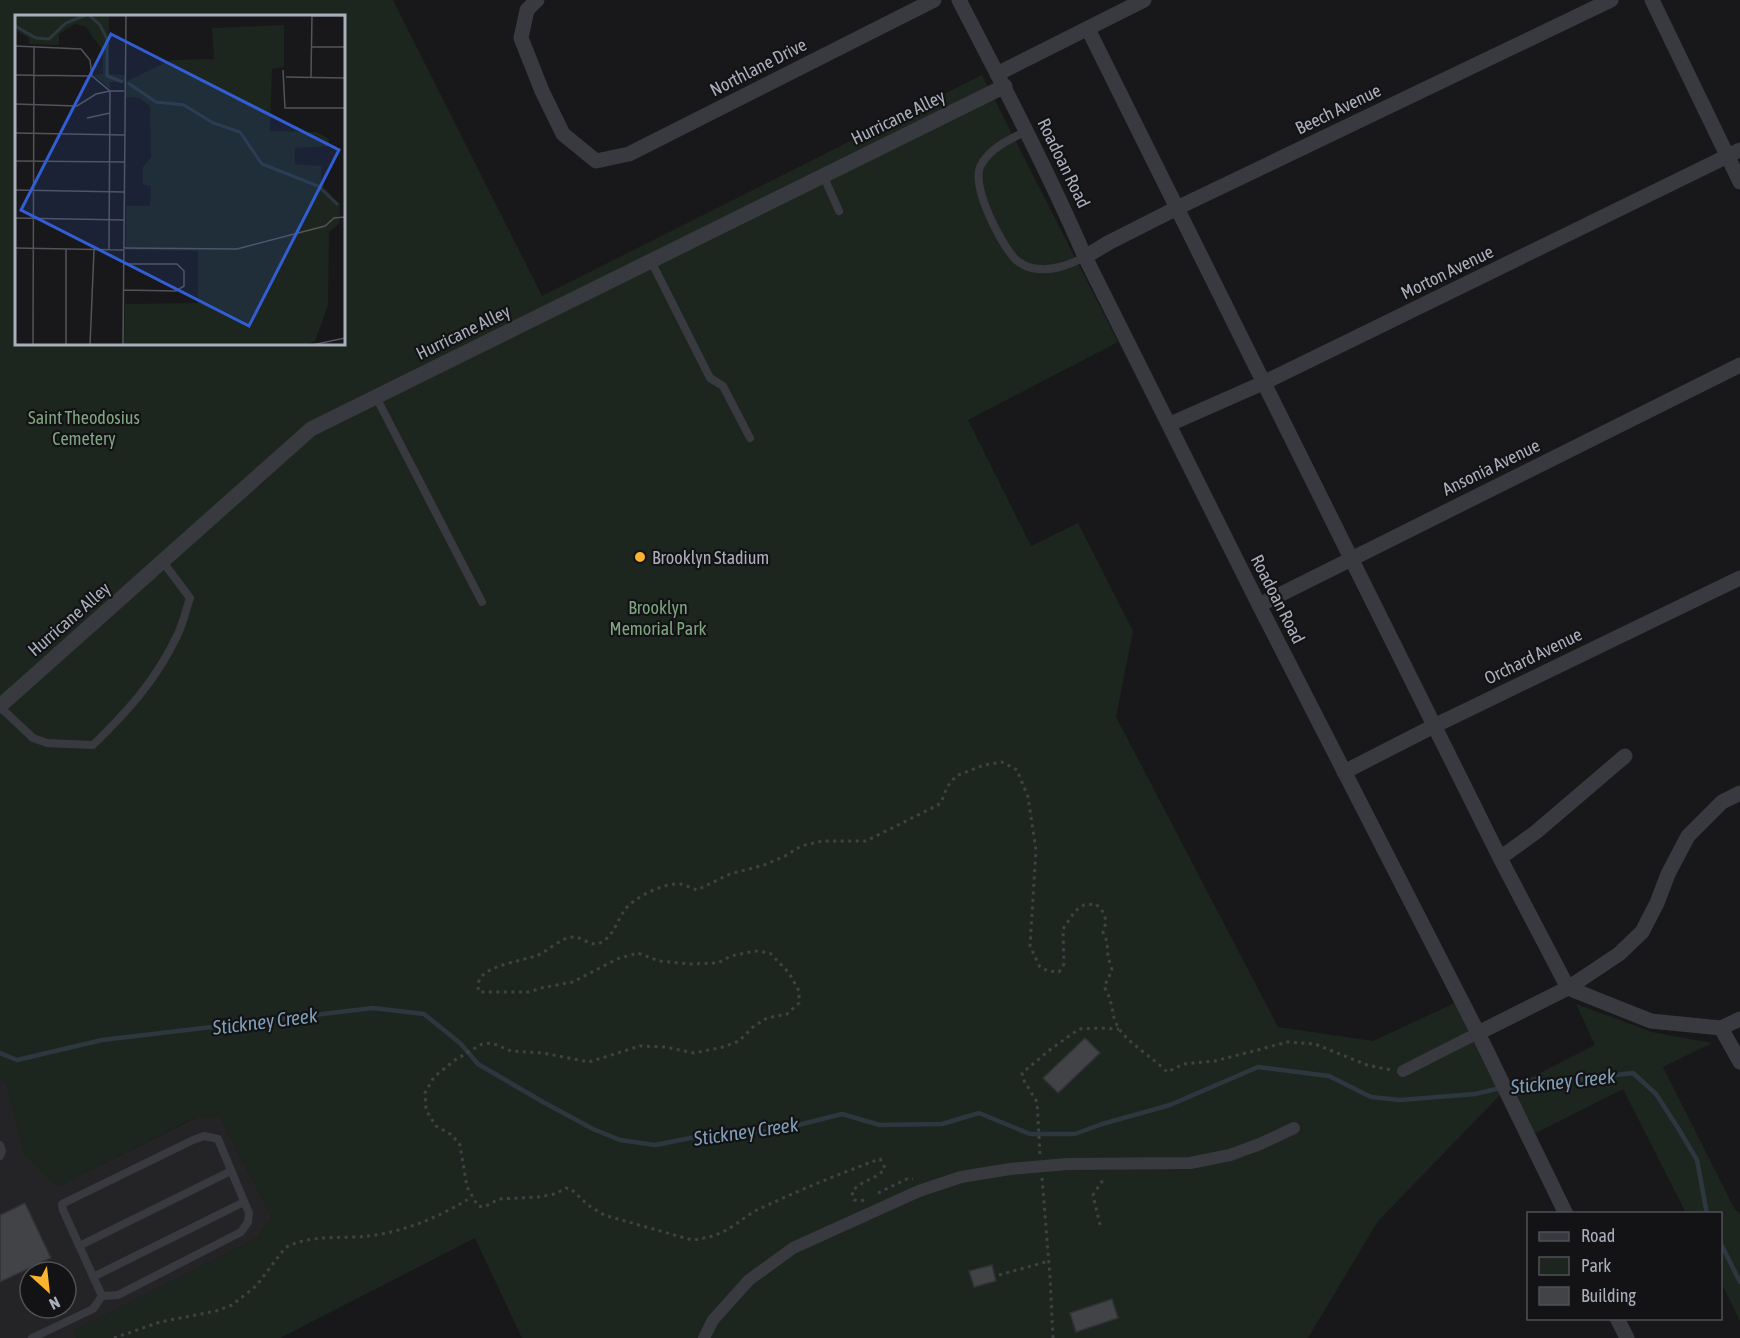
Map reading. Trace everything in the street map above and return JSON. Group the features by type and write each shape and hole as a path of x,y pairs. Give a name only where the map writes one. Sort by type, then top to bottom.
{"street":[{"name":"Northlane Drive","path":"532,5 521,38 563,134 596,161 629,154 934,0"},
{"name":"Roadoan Road","path":"959,0 1027,131 1085,256 1259,605 1478,1033 1565,1212"},
{"name":"Hurricane Alley","path":"0,707 311,429 823,175 1001,80 1088,28 1144,0"},
{"name":"Beech Avenue","path":"1085,256 1177,208 1611,0"},
{"path":"1652,0 1734,153 1740,182"},
{"path":"1088,28 1434,726 1568,988 1651,1021 1721,1028 1740,1019"},
{"name":"Morton Avenue","path":"1170,424 1263,383 1734,153"},
{"name":"Ansonia Avenue","path":"1259,605 1740,365"},
{"name":"Orchard Avenue","path":"1344,772 1740,578"},
{"path":"1500,858 1536,832 1625,756"},
{"path":"1403,1071 1568,988 1619,954 1642,932 1688,836 1722,802 1740,794"},
{"path":"1721,1028 1740,1062"},
{"path":"704,1338 712,1320 749,1280 793,1248 927,1188 961,1177 1041,1166 1190,1163 1230,1155 1294,1128"},
{"path":"1618,1320 1627,1338"}],"lane":[{"path":"1027,131 1006,141 988,155 980,168 978,183 981,196 1007,247 1017,261 1030,268 1050,270 1085,256"},
{"path":"823,175 839,212"},
{"path":"651,261 710,378 723,386 750,438"},
{"path":"376,397 482,602"},
{"path":"0,707 33,738 47,743 93,745 122,717 150,684 179,632 190,598 163,562"},
{"path":"204,1136 218,1139 249,1213 248,1222 242,1232 118,1295 102,1296 62,1204 204,1136"},
{"path":"0,1145 2,1151 0,1156"},
{"path":"79,1246 231,1171"},
{"path":"93,1277 244,1202"},
{"path":"32,1338 93,1309 102,1296"}],"path":[{"path":"927,1188 923,1180 907,1179 861,1201 854,1200 852,1192 855,1186 881,1175 885,1168 880,1159 752,1213 720,1234 692,1240 604,1215 572,1189 566,1188 555,1194 499,1199 484,1207 478,1206 467,1187 460,1145 452,1135 436,1126 426,1110 425,1093 434,1077 482,1044 492,1043 511,1051 543,1053 589,1062 640,1046 665,1047 694,1053 739,1041 753,1027 767,1018 787,1014 799,1003 799,991 789,973 770,953 755,951 731,956 718,963 689,964 659,961 638,953 616,959 573,982 529,992 479,992 477,985 483,975 501,966 538,955 565,938 574,937 599,944 618,924 624,909 642,895 666,886 679,884 698,890 730,874 764,866 801,846 822,841 866,841 938,805 947,787 956,776 984,765 1002,762 1017,770 1028,797 1036,850 1030,946 1041,967 1048,971 1059,972 1064,964 1063,929 1075,911 1084,905 1096,904 1104,913 1106,922 1103,932 1112,970 1104,987 1109,995 1113,1016 1119,1029 1167,1072 1184,1064 1215,1061 1288,1041 1315,1044 1367,1065 1391,1071 1403,1071"},
{"path":"1053,1338 1039,1123 1036,1102 1022,1073 1051,1048 1079,1029 1119,1029"},
{"path":"1100,1225 1093,1194 1115,1164"},
{"path":"114,1338 160,1322 216,1311 231,1305 256,1286 285,1248 290,1245 315,1239 378,1235 423,1222 472,1197"},
{"path":"999,1275 1049,1261"}],"shaded area":[{"path":"0,1079 6,1082 24,1154 57,1187 195,1118 221,1118 272,1218 257,1238 74,1331 77,1338 0,1338"}],"green space":[{"name":"Brooklyn Memorial Park","path":"0,0 393,0 542,296 982,75 1118,342 968,420 1031,546 1078,523 1133,631 1116,717 1278,1027 1373,1041 1461,1000 1506,1090 1595,1045 1576,1004 1652,1032 1712,1043 1663,1067 1735,1210 1740,1213 1740,1321 1722,1284 1722,1212 1685,1212 1623,1089 1528,1137 1505,1090 1378,1221 1308,1338 522,1338 475,1238 280,1338 77,1338 73,1331 257,1238 272,1218 221,1118 194,1118 57,1187 24,1154 6,1082 0,1079"}],"building":[{"path":"1085,1038 1100,1053 1058,1093 1043,1078"},
{"path":"25,1203 51,1258 18,1260 18,1274 0,1282 0,1215"},
{"path":"992,1265 996,1281 974,1287 969,1271"},
{"path":"1112,1299 1118,1318 1076,1332 1070,1313"}],"waterway":[{"name":"Stickney Creek","path":"0,1053 17,1060 102,1040 373,1008 424,1014 460,1043 478,1064 543,1102 593,1129 620,1140 655,1145 716,1133 774,1131 842,1114 880,1125 942,1124 979,1113 1030,1134 1075,1134 1170,1105 1258,1067 1329,1076 1371,1097 1400,1100 1475,1094 1539,1079 1553,1082 1633,1073 1656,1094 1697,1160 1707,1212"},
{"name":"Stickney Creek","path":"1722,1246 1740,1282"}],"place":[{"name":"Brooklyn Stadium","path":"640,557"}],"park label":[{"name":"Saint Theodosius Cemetery","path":"84,427"}]}
